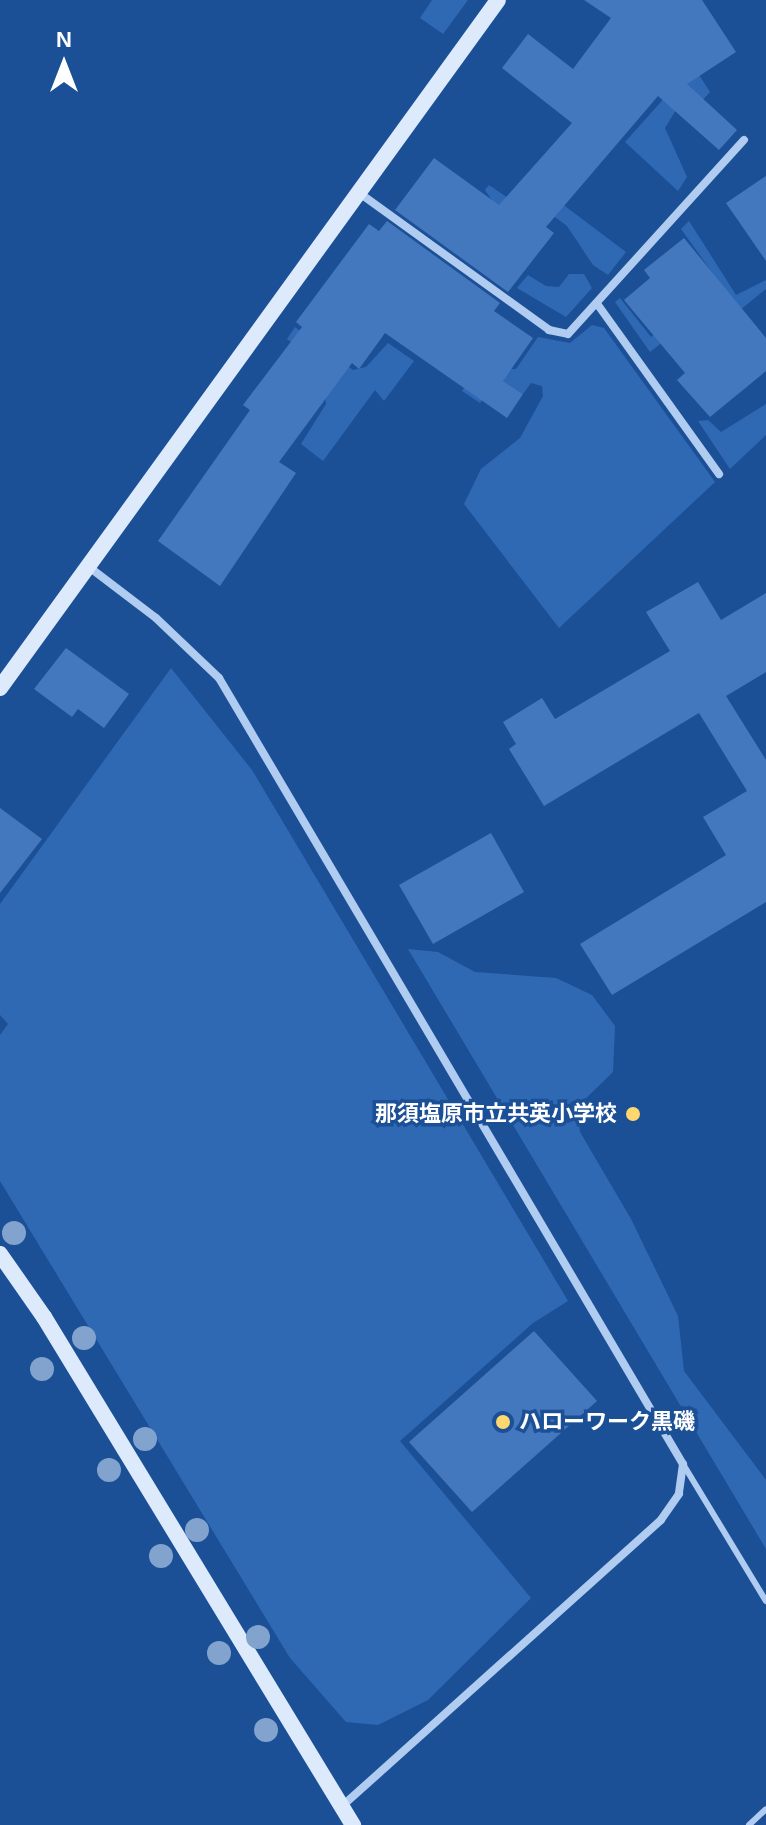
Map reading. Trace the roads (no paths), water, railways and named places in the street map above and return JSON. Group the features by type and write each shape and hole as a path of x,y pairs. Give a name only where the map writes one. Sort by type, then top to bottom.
{"street":[{"path":"0,688 498,0"},
{"path":"357,191 549,330 568,334 598,305 744,140"},
{"path":"598,305 719,474"},
{"path":"89,567 156,618 219,678 683,1464 679,1494 661,1520 342,1806"},
{"path":"0,1254 44,1317 353,1825"}],"lane":[{"path":"683,1464 766,1601"},
{"path":"749,1825 766,1809"}],"place":[{"name":"那須塩原市立共英小学校","path":"633,1114"},
{"name":"ハローワーク黒磯","path":"503,1422"}]}
